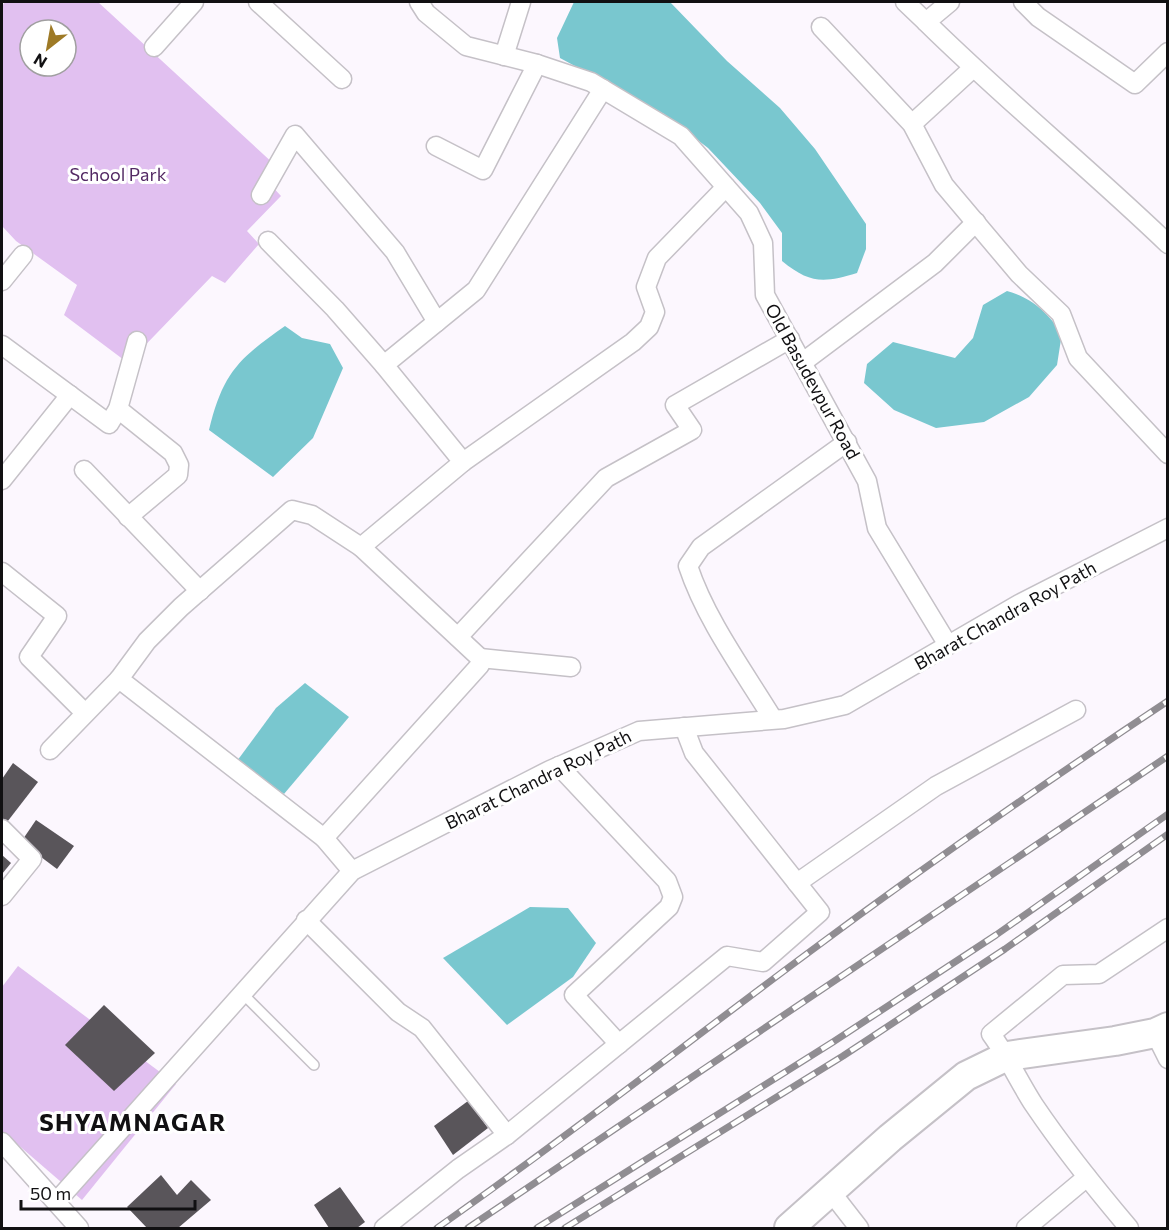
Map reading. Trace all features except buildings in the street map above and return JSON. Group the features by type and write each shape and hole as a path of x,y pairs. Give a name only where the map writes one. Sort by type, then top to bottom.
{"main road":[{"path":"789,1228 890,1138 958,1082 1008,1056 1161,1030"}],"street":[{"path":"154,47 194,2"},
{"path":"258,2 342,79"},
{"name":"Old Basudevpur Road","path":"419,2 426,13 466,46 537,64 591,82 681,136 749,213 763,243 765,296 867,481 877,528 948,645"},
{"path":"504,56 521,2"},
{"path":"906,2 973,68 1052,136 1167,244"},
{"path":"926,22 950,2"},
{"path":"1023,2 1038,17 1136,84 1167,52"},
{"path":"821,27 912,124 944,185 1019,274 1060,314 1078,358 1167,454"},
{"path":"436,146 483,170 537,64"},
{"path":"912,124 973,68"},
{"path":"384,365 476,290 603,89"},
{"path":"261,195 295,135 394,252 437,322"},
{"path":"361,547 463,462 633,342 649,327 655,312 646,287 657,258 726,187"},
{"path":"803,362 934,263 976,222"},
{"path":"268,241 335,309 463,462"},
{"path":"2,281 23,255"},
{"path":"458,637 606,478 692,430 675,405 790,339"},
{"path":"2,345 109,424 118,408 137,341"},
{"path":"2,480 70,395"},
{"path":"118,408 173,453 179,465 178,476 128,517"},
{"path":"773,719 715,624 694,586 688,566 701,547 847,442"},
{"path":"84,470 200,591"},
{"path":"50,750 119,679 147,641 292,510 312,515 361,547 480,658 571,667"},
{"name":"Bharat Chandra Roy Path","path":"56,1202 352,871 559,766 639,731 784,719 845,705 1018,604 1167,528"},
{"path":"2,572 57,616 29,657 85,713"},
{"path":"324,838 477,670 480,658"},
{"path":"119,679 324,838 352,871"},
{"path":"796,883 936,786 1076,710"},
{"path":"384,1228 458,1169 507,1135 727,956 763,962 820,912 694,753 684,727"},
{"path":"559,766 666,881 674,897 669,907 574,995 619,1044"},
{"path":"2,829 32,859 2,896"},
{"path":"306,920 398,1012 422,1028 507,1135"},
{"path":"1130,1228 1088,1177 1034,1104 1008,1056 992,1034 1064,975 1099,974 1167,928"},
{"path":"1161,1030 1167,1059"},
{"path":"2,1142 79,1228"},
{"path":"1026,1228 1088,1177"},
{"path":"831,1192 859,1228"}],"lane":[{"path":"242,993 314,1065"}],"green space":[{"name":"School Park","path":"5,2 98,2 275,165 269,183 281,196 247,231 259,244 225,283 212,276 128,363 64,315 77,285 16,241 2,226 2,6"},
{"path":"18,966 176,1084 82,1200 2,1131 2,987"}],"water":[{"path":"574,2 670,2 727,61 780,108 815,149 866,224 866,249 857,273 826,280 809,278 792,269 782,261 782,233 760,203 708,148 664,114 560,58 557,38"},
{"path":"1007,291 1025,298 1038,307 1062,333 1057,365 1029,397 984,422 936,428 894,410 864,383 867,364 893,342 955,358 973,338 983,305"},
{"path":"285,326 302,338 330,344 343,368 313,438 273,477 209,430 220,394 235,369 255,348"},
{"path":"305,683 349,717 284,794 237,761 276,708"},
{"path":"530,907 568,908 596,943 573,977 507,1025 443,958"}],"railway":[{"path":"437,1228 577,1127 896,888 1031,793 1168,701"},
{"path":"468,1228 1168,756"},
{"path":"537,1228 833,1042 996,935 1168,814"},
{"path":"565,1228 843,1056 1005,949 1168,834"}],"district":[{"name":"SHYAMNAGAR","path":"133,1121"}]}
